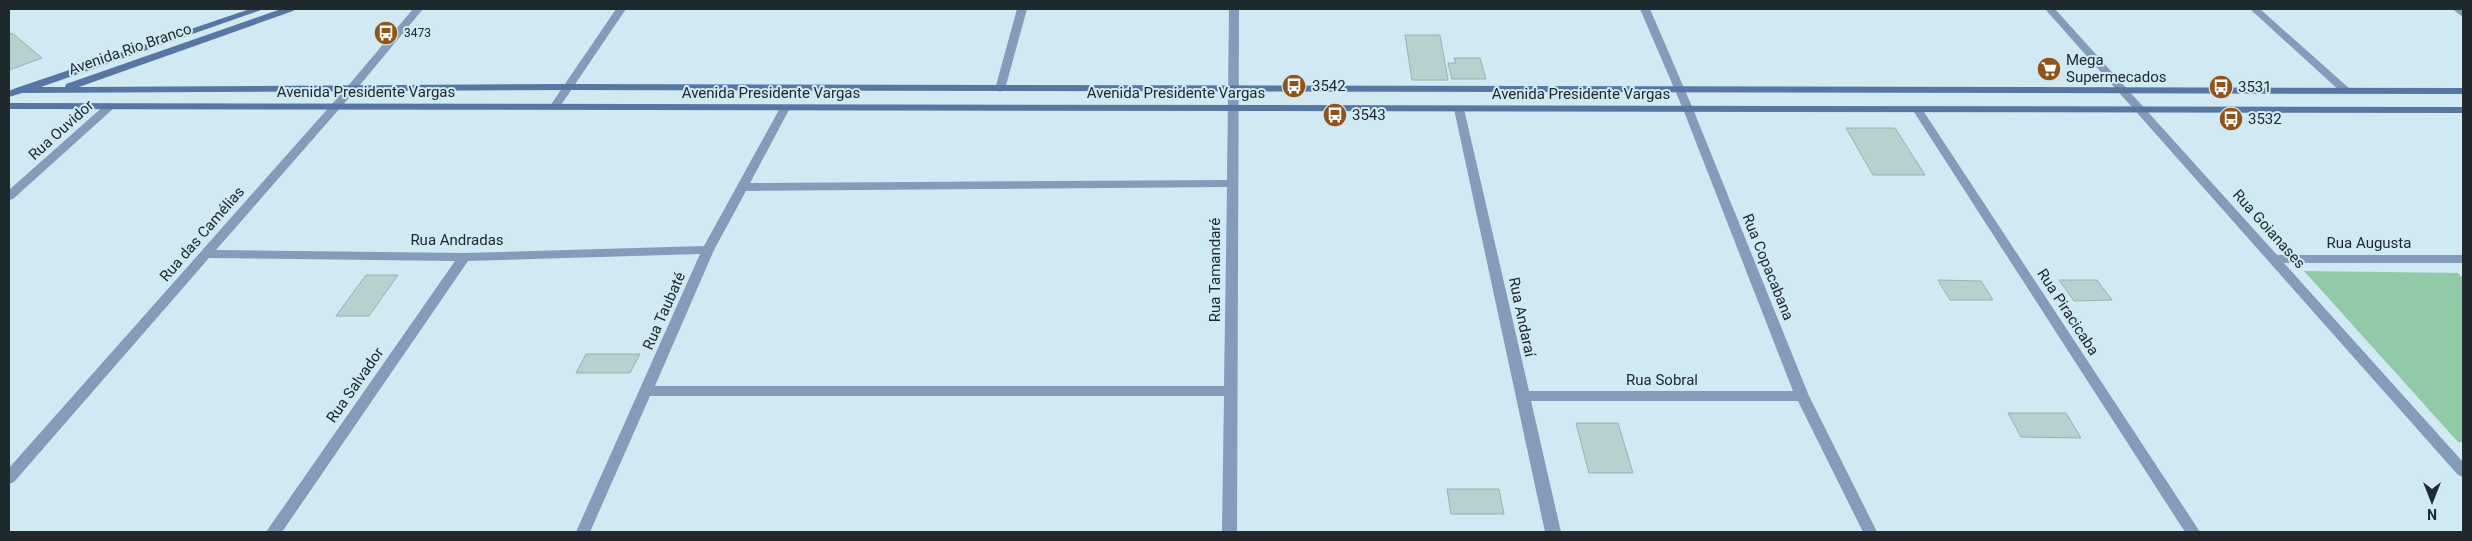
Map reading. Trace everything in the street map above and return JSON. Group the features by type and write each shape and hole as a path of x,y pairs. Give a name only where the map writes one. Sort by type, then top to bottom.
{"street":[{"name":"Avenida Rio Branco","path":"9,94 259,9"},
{"name":"Avenida Rio Branco","path":"10,107 290,9"},
{"name":"Rua das Camélias","path":"9,478 351,89 418,9"},
{"path":"555,106 622,9"},
{"path":"1000,89 1022,9"},
{"name":"Rua Tamandaré","path":"1230,532 1234,9"},
{"name":"Rua Copacabana","path":"1644,9 1688,109 1802,396 1870,532"},
{"name":"Rua Goianases","path":"2050,9 2463,470"},
{"path":"2255,9 2346,91"},
{"path":"2457,9 2463,14"},
{"name":"Avenida Presidente Vargas","path":"20,90 569,87 1234,90 2463,91"},
{"name":"Rua Ouvidor","path":"9,196 110,106"},
{"name":"Avenida Presidente Vargas","path":"10,107 334,108 555,106 785,108 2463,110"},
{"name":"Rua Taubaté","path":"584,532 708,250 785,108"},
{"name":"Rua Andaraí","path":"1460,109 1553,532"},
{"name":"Rua Piracicaba","path":"1917,109 2193,532"},
{"path":"742,187 1232,183"},
{"name":"Rua Andradas","path":"206,254 464,257 708,250"},
{"name":"Rua Salvador","path":"274,532 464,257"},
{"name":"Rua Augusta","path":"2274,259 2463,259"},
{"path":"646,391 1231,391"},
{"name":"Rua Sobral","path":"1523,396 1802,396"},
{"path":"2447,452 2463,452"}],"green space":[{"path":"2304,271 2458,273 2463,278 2463,442 2458,442"}],"building":[{"path":"12,33 42,58 9,70 9,35"},
{"path":"1405,35 1440,35 1448,80 1412,80"},
{"path":"1454,58 1480,58 1486,79 1452,79 1448,63 1456,63"},
{"path":"1846,128 1895,128 1925,175 1873,175"},
{"path":"366,275 398,275 369,316 336,316"},
{"path":"1938,280 1981,281 1993,300 1950,300"},
{"path":"2059,280 2097,280 2112,300 2074,301"},
{"path":"586,354 640,354 630,373 576,373"},
{"path":"2008,413 2066,413 2081,438 2021,437"},
{"path":"1576,423 1618,423 1633,473 1589,473"},
{"path":"1447,489 1499,489 1504,514 1451,514"}],"place":[{"name":"3473","path":"386,33"},
{"name":"Mega Supermecados","path":"2049,69"},
{"name":"3542","path":"1294,86"},
{"name":"3531","path":"2221,87"},
{"name":"3543","path":"1335,115"},
{"name":"3532","path":"2231,119"}]}
